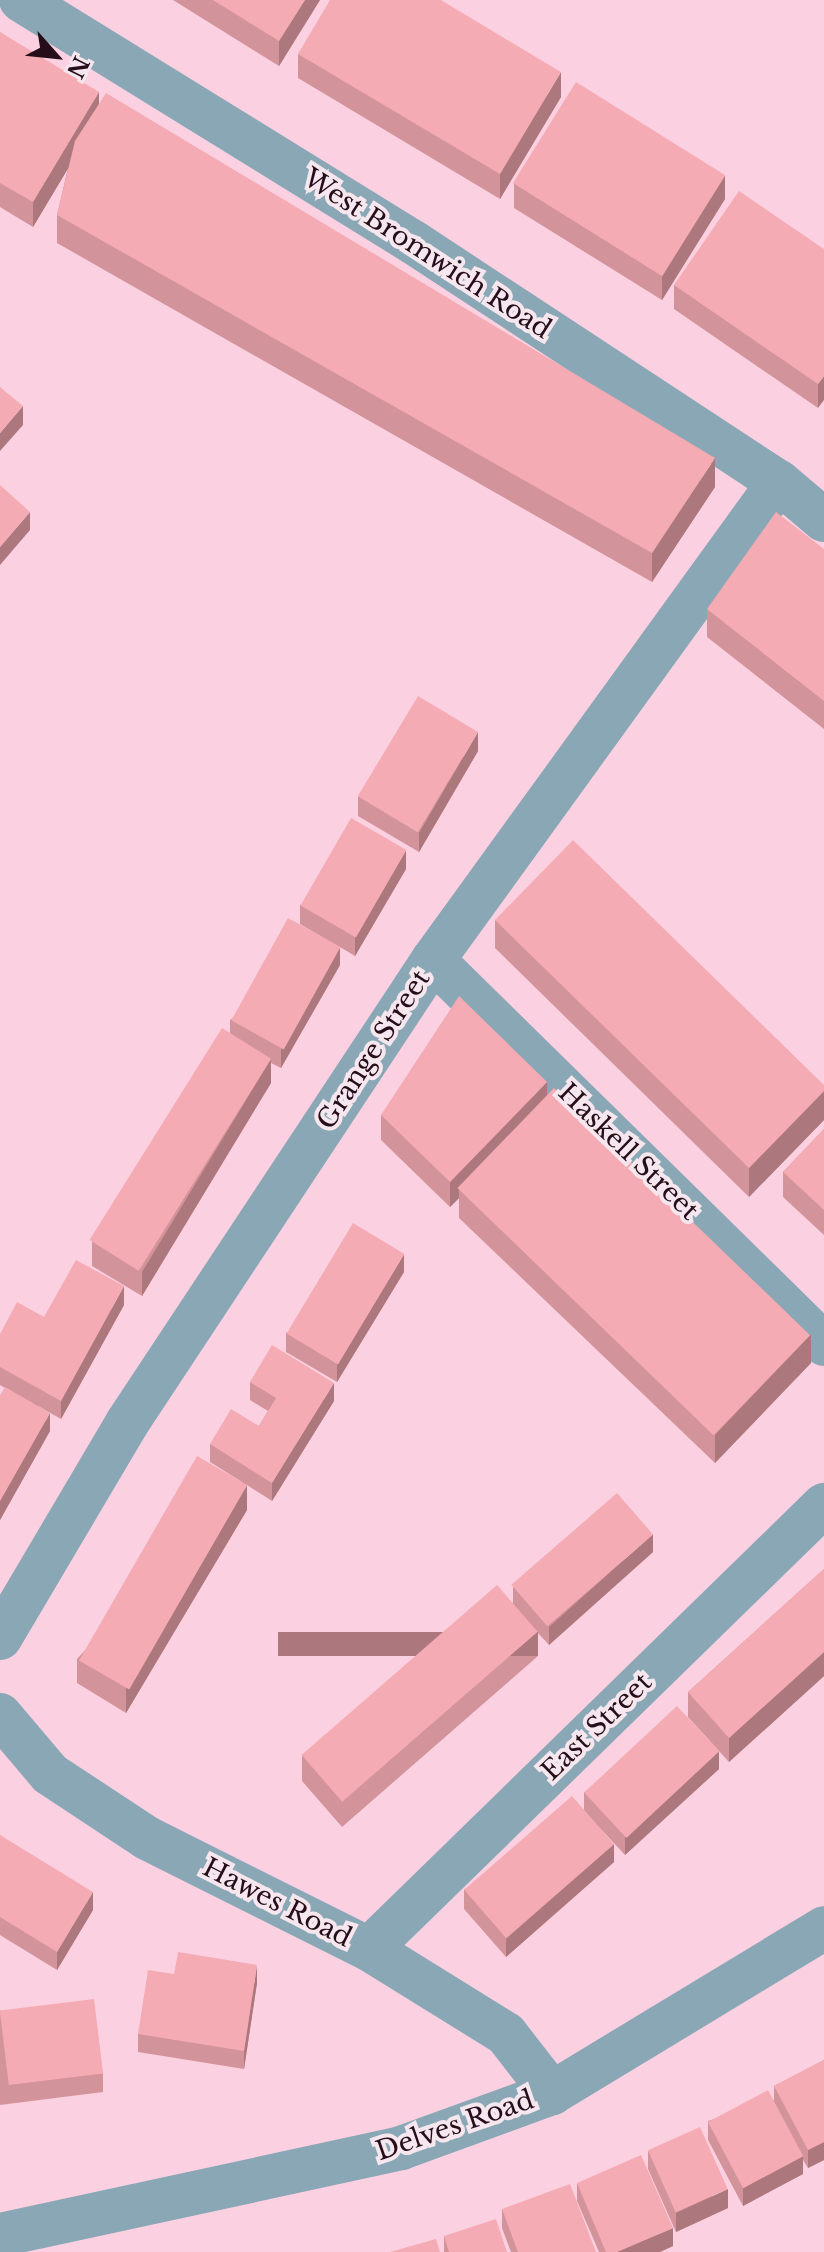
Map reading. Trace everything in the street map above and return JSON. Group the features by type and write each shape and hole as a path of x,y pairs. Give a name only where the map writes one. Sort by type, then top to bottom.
{"street":[{"name":"West Bromwich Road","path":"21,0 413,242 779,482 824,520"},
{"name":"Grange Street","path":"0,1638 127,1423 433,960 779,482"},
{"name":"Haskell Street","path":"433,960 824,1344"},
{"name":"East Street","path":"369,1949 824,1505"},
{"name":"Hawes Road","path":"0,1715 50,1774 147,1838 369,1949 506,2034 552,2093"},
{"name":"Delves Road","path":"0,2235 401,2148 552,2093 824,1928"}],"building":[{"path":"213,0 305,0 279,41"},
{"path":"330,0 441,0 561,72 500,174 298,54"},
{"path":"0,32 99,92 33,202 0,183"},
{"path":"576,82 725,175 662,276 513,183"},
{"path":"106,93 715,458 652,553 57,215 75,141"},
{"path":"739,191 824,249 824,376 818,384 674,285"},
{"path":"0,387 23,406 0,433"},
{"path":"0,485 30,512 0,547"},
{"path":"776,512 824,549 824,701 707,609"},
{"path":"418,696 478,732 418,832 358,796"},
{"path":"351,818 406,850 356,937 300,905"},
{"path":"573,840 824,1085 824,1091 749,1168 495,920"},
{"path":"288,918 340,947 284,1049 231,1020"},
{"path":"459,996 547,1082 450,1182 381,1115"},
{"path":"222,1028 271,1059 139,1271 90,1240"},
{"path":"554,1088 810,1335 714,1435 457,1188"},
{"path":"824,1129 824,1210 783,1172"},
{"path":"353,1223 404,1254 338,1364 287,1334"},
{"path":"76,1260 124,1286 61,1401 0,1367 0,1334 17,1302 44,1317"},
{"path":"272,1345 334,1383 272,1483 210,1444 231,1409 259,1426 276,1398 250,1382"},
{"path":"5,1387 50,1413 0,1501 0,1396"},
{"path":"197,1456 247,1485 129,1689 79,1660"},
{"path":"617,1493 653,1535 547,1626 511,1585"},
{"path":"824,1569 824,1652 729,1738 688,1692"},
{"path":"497,1585 538,1632 342,1802 302,1755"},
{"path":"677,1706 719,1751 626,1838 584,1793"},
{"path":"572,1796 614,1844 506,1938 464,1890"},
{"path":"0,1835 93,1892 57,1952 0,1917"},
{"path":"178,1952 257,1965 244,2051 138,2034 148,1970 174,1974"},
{"path":"94,1999 103,2073 9,2085 0,2011"},
{"path":"824,2060 824,2142 808,2150 774,2086"},
{"path":"768,2090 803,2156 743,2188 708,2122"},
{"path":"700,2127 728,2189 676,2212 648,2150"},
{"path":"641,2155 673,2228 617,2252 606,2252 577,2183"},
{"path":"570,2184 596,2252 518,2252 502,2209"},
{"path":"496,2219 507,2252 449,2252 444,2236"},
{"path":"436,2239 440,2252 390,2252"}]}
